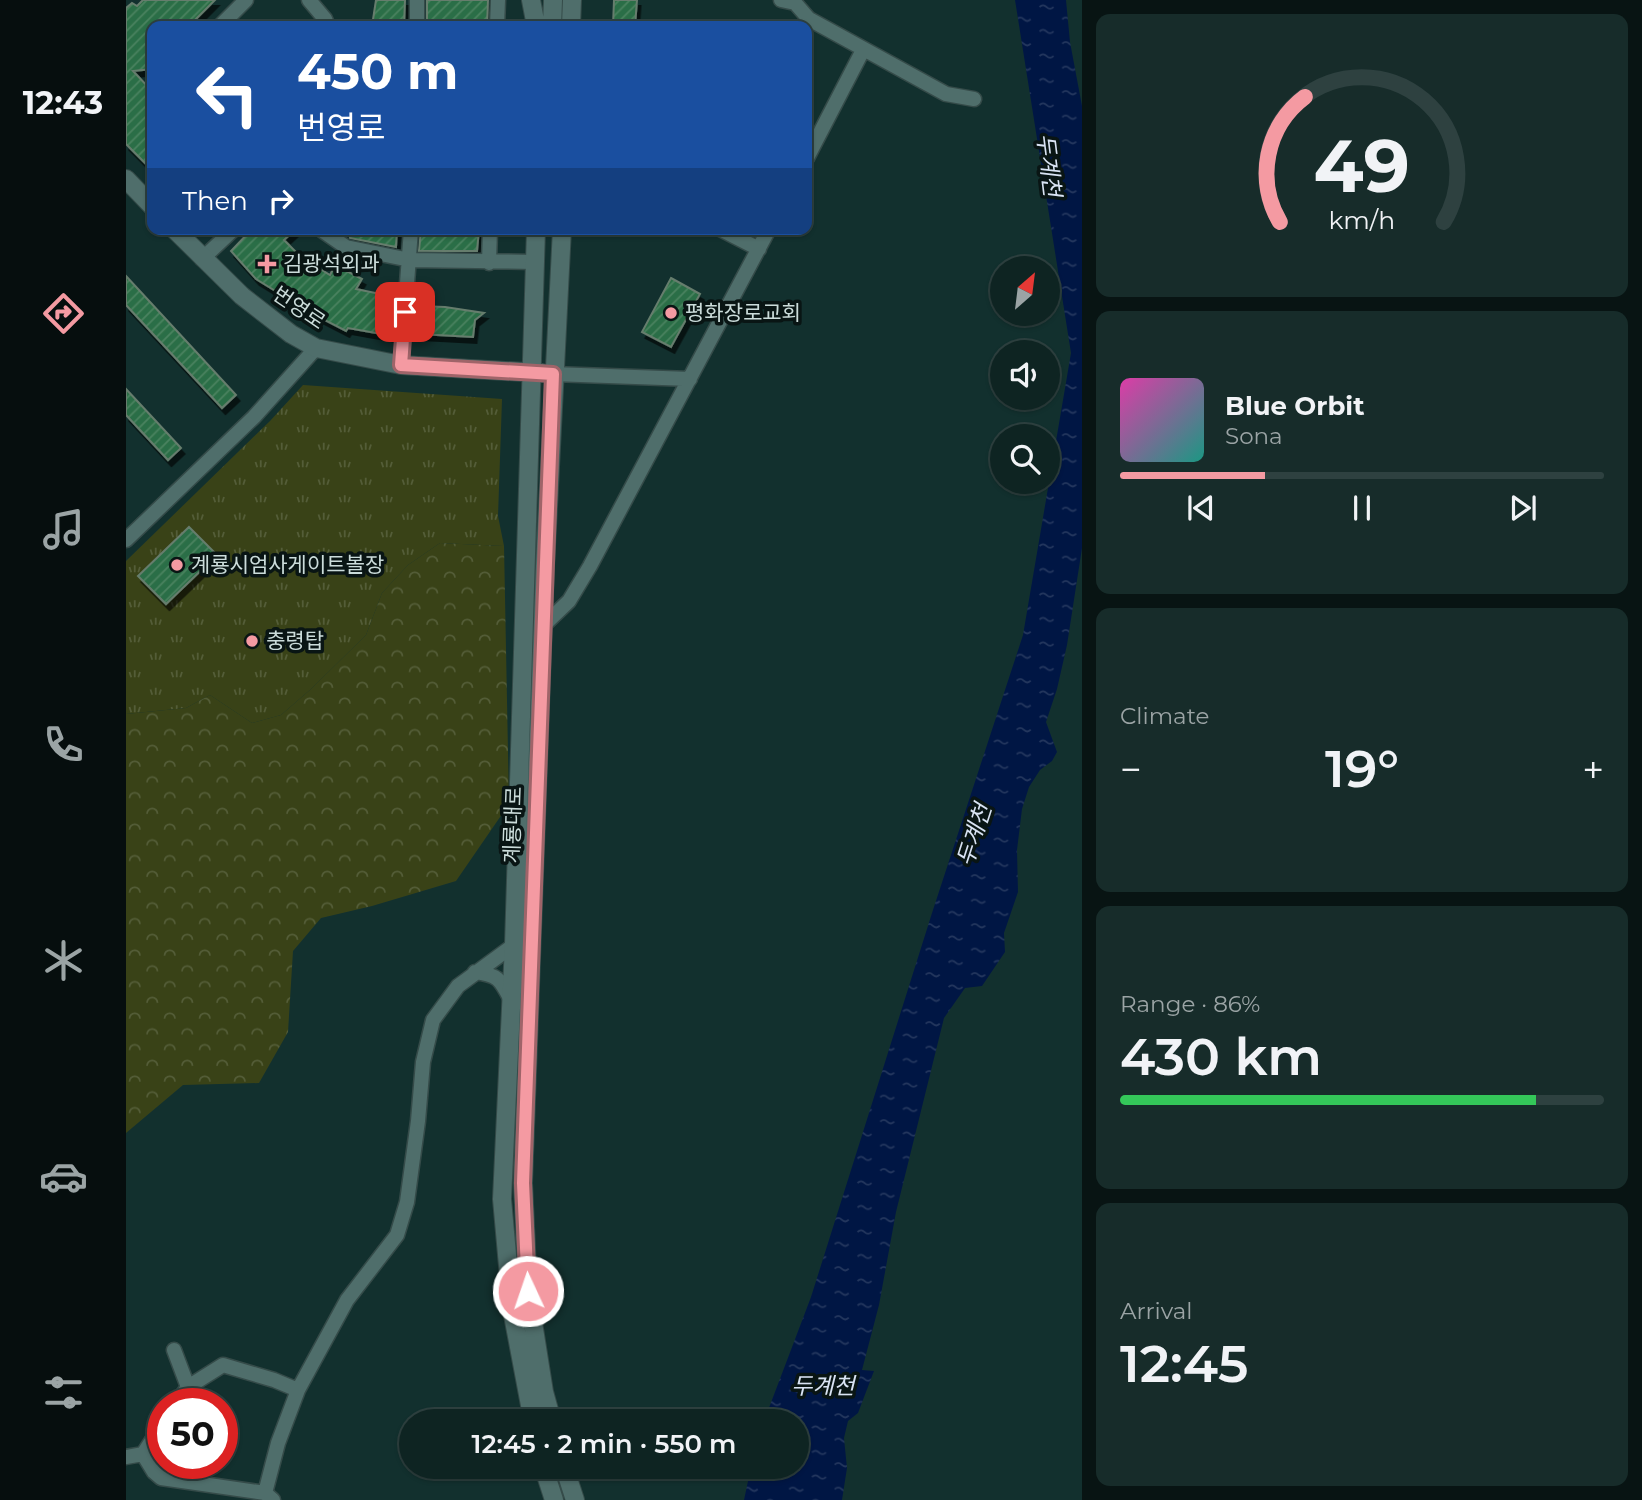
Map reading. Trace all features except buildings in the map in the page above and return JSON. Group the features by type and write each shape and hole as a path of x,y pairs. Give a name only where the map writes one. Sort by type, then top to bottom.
{"main road":[{"path":"531,0 535,21"},
{"path":"552,21 553,0"},
{"path":"571,21 572,0"},
{"path":"126,179 147,201"},
{"name":"번영로","path":"180,235 252,304 291,334 316,348 401,365 553,374"},
{"name":"계룡대로","path":"531,1409 512,1310 502,1199 514,945 536,235"},
{"name":"계룡대로","path":"549,1409 528,1291 523,1183 553,374 562,235"},
{"path":"547,1479 554,1500"},
{"path":"568,1479 575,1500"}],"street":[{"path":"225,21 247,0"},
{"path":"309,0 326,21"},
{"path":"416,21 417,0"},
{"path":"497,21 498,0"},
{"path":"791,1 809,19 863,50 946,94 974,99"},
{"path":"812,148 863,50"},
{"path":"202,259 228,235"},
{"path":"329,235 346,247 410,260 534,262"},
{"path":"401,365 411,235"},
{"path":"489,262 490,235"},
{"path":"731,235 758,249"},
{"path":"544,625 569,601 590,566 766,235"},
{"path":"126,540 254,416 316,348"},
{"path":"553,374 690,379"},
{"path":"143,1454 154,1472 162,1478 269,1496 278,1443 298,1390 348,1300 397,1235 407,1202 423,1062 433,1020 458,986 514,945"},
{"path":"475,972 490,974 500,979 510,998"},
{"path":"174,1350 188,1387 223,1365 298,1390"},
{"path":"126,1457 143,1454 147,1448"}],"green space":[{"path":"303,385 502,399 498,516 504,546 440,543 408,565 382,593 366,635 281,715 252,723 210,695 186,708 126,714 126,561 270,421"},
{"path":"440,543 504,546 509,804 456,881 321,918 293,951 288,1032 259,1083 183,1085 126,1133 126,714 186,708 210,695 252,723 281,715 366,635 382,593 408,565"}],"water":[{"name":"두계천","path":"1015,0 1066,0 1070,42 1082,106 1082,548 1067,645 1046,722 1057,752 1029,787 1022,809 1017,850 1018,892 1004,933 1005,952 982,986 965,988 944,1018 896,1212 879,1305 862,1370 874,1371 858,1413 848,1421 844,1438 847,1468 842,1500 744,1500 748,1479 809,1479 809,1409 769,1409 811,1297 1023,635 1047,494 1060,494 1059,424 1071,353 1060,284 1060,256 1056,256"}],"place":[{"name":"김광석외과","path":"267,264"},
{"name":"평화장로교회","path":"671,313"},
{"name":"계룡시엄사게이트볼장","path":"177,565"},
{"name":"충령탑","path":"252,641"}],"route":[{"path":"405,312 401,365 553,374 523,1183 528,1291"}]}
